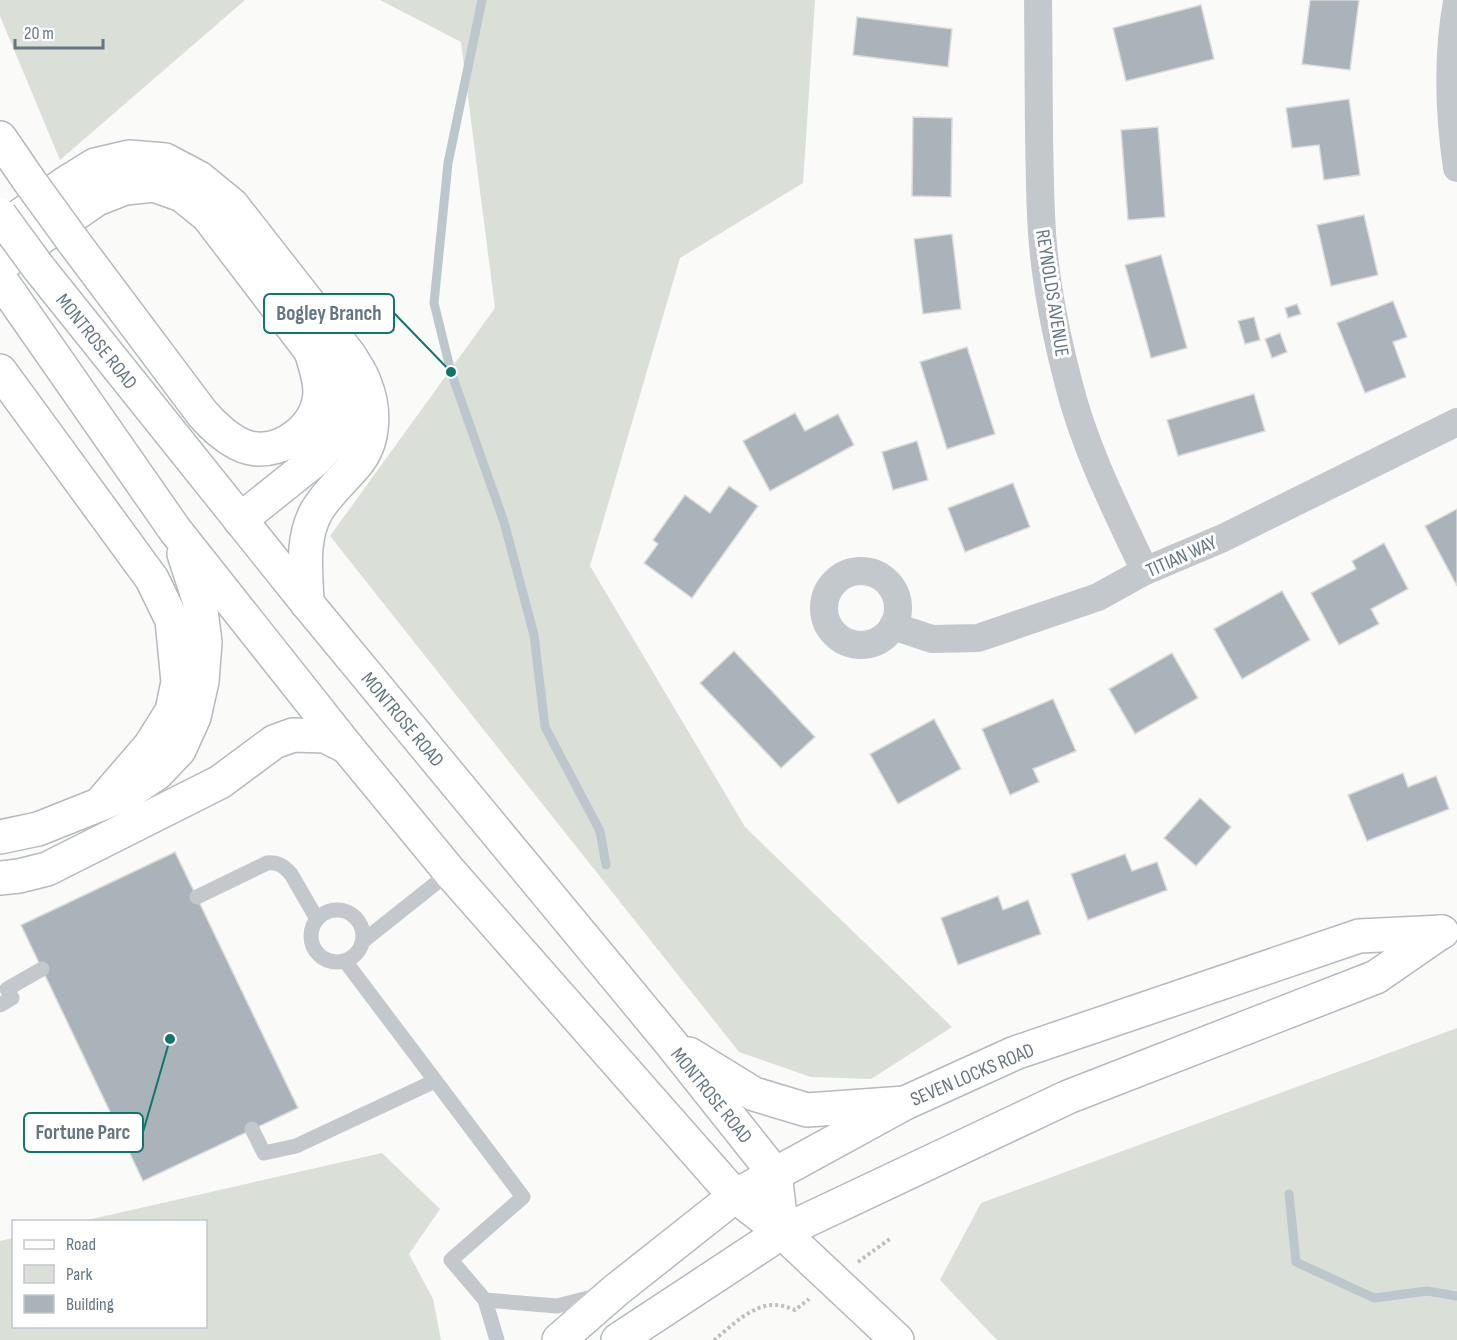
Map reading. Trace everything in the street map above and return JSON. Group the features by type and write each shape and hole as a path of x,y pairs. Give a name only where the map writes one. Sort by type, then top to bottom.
{"main road":[{"path":"0,138 73,241 218,431 249,448 273,448 296,437 313,418 320,394 319,375 311,351"},
{"path":"0,230 95,165 129,157 165,160 199,178 232,204 350,356 365,384 373,414 368,441 359,461 330,492 315,514 305,543 307,603"},
{"path":"2,278 97,199 125,188 154,185 182,195 208,216 311,351 338,394 341,422 334,440 315,460 240,520"},
{"name":"MONTROSE ROAD","path":"0,214 38,267 307,603 670,1042 775,1174"},
{"name":"MONTROSE ROAD","path":"2,278 175,530 347,747 450,872 735,1196 782,1232 897,1340"},
{"path":"0,371 152,579 172,620 178,682 172,711 150,746 100,804"},
{"path":"0,837 38,829 126,794 157,773 179,750 194,717 202,681 205,642 200,603 175,530"},
{"path":"0,878 47,869 220,782 274,741 293,735 326,736 347,747"},
{"name":"SEVEN LOCKS ROAD","path":"559,1340 615,1291 735,1196 904,1103 1015,1053 1359,936 1449,930"},
{"name":"SEVEN LOCKS ROAD","path":"618,1340 782,1232 1068,1097 1376,977 1449,930"},
{"path":"670,1042 754,1094 807,1110 904,1103"},
{"path":"775,1174 782,1232"}],"street":[{"name":"REYNOLDS AVENUE","path":"1038,0 1041,216 1054,321 1068,383 1088,441 1145,571"},
{"path":"1457,2 1451,34 1450,123 1457,168"},
{"name":"TITIAN WAY","path":"893,626 932,639 978,638 1098,597 1145,571 1222,538 1457,422"}],"lane":[{"path":"197,897 267,863 274,863 286,868 291,874 317,919"},
{"path":"362,942 450,872"},
{"path":"336,910 352,915 358,921 362,929 362,942 357,953 345,961 334,962 318,955 311,931 317,919 327,912 336,910"},
{"path":"345,961 523,1197 451,1260 485,1300 497,1340"},
{"path":"0,1005 12,998 7,989 42,969"},
{"path":"252,1129 264,1153 296,1146 435,1081"},
{"path":"485,1300 556,1306 615,1291"}],"path":[{"path":"714,1340 739,1320 762,1306 778,1305 795,1310"}],"green space":[{"path":"0,0 245,0 60,160 0,16"},
{"path":"380,0 815,0 803,183 680,258 590,566 745,827 952,1027 871,1079 811,1077 739,1052 330,536 495,308 461,42"},
{"path":"1457,1028 1457,1340 997,1340 940,1280 981,1203"},
{"path":"382,1153 440,1209 409,1254 433,1299 441,1340 0,1340 0,1241 12,1238 12,1328 207,1328 207,1220 87,1220"}],"building":[{"path":"1310,0 1359,0 1350,70 1302,64"},
{"path":"1201,5 1214,59 1126,81 1113,28"},
{"path":"857,17 952,29 948,67 853,55"},
{"path":"1349,99 1360,175 1324,180 1319,145 1292,148 1286,108"},
{"path":"913,117 952,118 951,197 912,196"},
{"path":"1158,127 1165,217 1128,220 1121,130"},
{"path":"1364,215 1378,275 1331,286 1317,225"},
{"path":"952,234 961,309 923,314 914,239"},
{"path":"1161,255 1187,348 1151,358 1125,265"},
{"path":"1393,301 1407,337 1393,342 1406,377 1365,393 1337,323"},
{"path":"1297,304 1301,314 1288,318 1285,308"},
{"path":"1254,317 1260,340 1245,344 1238,321"},
{"path":"1280,333 1287,352 1272,358 1265,339"},
{"path":"967,347 995,434 947,449 920,362"},
{"path":"1254,394 1265,431 1178,456 1167,420"},
{"path":"795,413 805,431 838,414 854,445 770,491 743,441"},
{"path":"917,441 928,480 893,490 882,452"},
{"path":"1013,483 1030,527 965,552 948,508"},
{"path":"729,486 758,506 692,598 644,563 658,544 653,540 685,495 710,513"},
{"path":"1457,509 1457,586 1425,526"},
{"path":"1384,543 1408,589 1371,609 1379,624 1339,645 1311,593 1356,569 1352,561"},
{"path":"1282,591 1310,640 1242,679 1214,629"},
{"path":"734,651 815,737 781,768 700,683"},
{"path":"1172,653 1198,698 1135,734 1109,689"},
{"path":"1053,699 1076,751 1033,769 1039,782 1010,795 982,729"},
{"path":"934,719 961,769 898,804 870,754"},
{"path":"1403,773 1408,787 1436,776 1449,809 1367,841 1348,795"},
{"path":"1200,798 1231,827 1196,866 1164,838"},
{"path":"175,852 298,1108 143,1181 21,925"},
{"path":"1125,854 1132,871 1157,862 1167,890 1088,920 1071,874"},
{"path":"998,896 1003,910 1028,900 1041,934 958,965 941,918"}],"waterway":[{"path":"482,0 448,163 434,303 451,372 504,522 534,635 545,727 600,831 606,865"},
{"path":"1289,1194 1296,1262 1374,1298 1427,1291 1457,1296"}],"place":[{"name":"Bogley Branch","path":"451,372"},
{"name":"Fortune Parc","path":"170,1039"}]}
